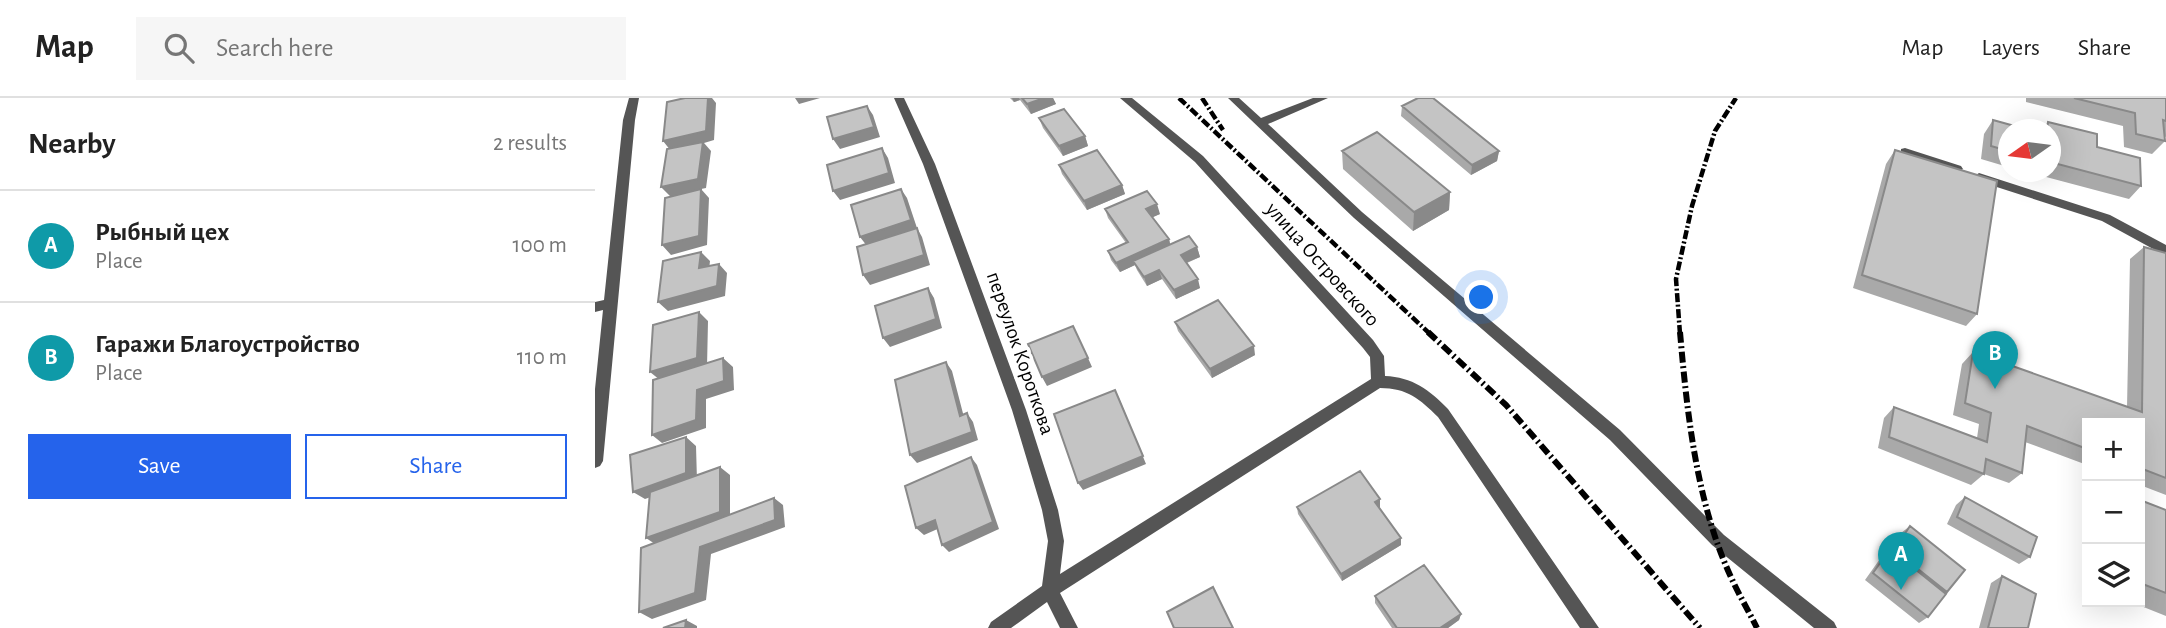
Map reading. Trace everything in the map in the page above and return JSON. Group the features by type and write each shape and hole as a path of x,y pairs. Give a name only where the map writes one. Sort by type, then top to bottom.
{"street":[{"path":"595,461 634,98"},
{"name":"переулок Короткова","path":"899,98 929,164 1019,410 1050,510 1056,541 1050,590"},
{"name":"улица Островского","path":"1125,98 1199,159 1369,344 1377,356 1378,382"},
{"path":"1233,98 1358,215 1615,435 1718,540 1829,628"},
{"path":"1261,124 1323,98"},
{"path":"1905,152 2106,218 2166,251"},
{"path":"595,307 611,303"},
{"path":"997,628 1050,590 1378,382 1399,381 1419,389 1443,413 1590,628"},
{"path":"1050,590 1069,628"}],"building":[{"path":"685,98 708,98 706,131 663,141 667,102"},
{"path":"1022,98 1044,98 1027,104"},
{"path":"1418,98 1433,98 1499,151 1472,165 1402,106"},
{"path":"2074,98 2166,98 2166,121 2163,120 2165,141 2136,134 2135,113"},
{"path":"867,106 874,127 833,139 827,117"},
{"path":"1064,109 1085,136 1059,146 1039,118"},
{"path":"1993,120 1998,121 1998,148 1991,146"},
{"path":"2061,125 2097,134 2097,147 2140,158 2141,186 2061,165"},
{"path":"1377,132 1450,192 1414,212 1342,151"},
{"path":"703,142 698,179 661,187 667,149"},
{"path":"882,148 889,173 833,191 827,165"},
{"path":"1097,150 1122,185 1084,201 1059,165"},
{"path":"1895,150 1997,181 1977,314 1862,275"},
{"path":"701,189 699,236 662,245 665,198"},
{"path":"901,189 911,220 860,237 851,205"},
{"path":"1147,191 1157,204 1146,209 1169,239 1116,263 1108,251 1128,242 1105,209"},
{"path":"917,228 924,255 863,275 857,247"},
{"path":"1189,236 1197,247 1181,255 1198,279 1174,290 1159,270 1144,277 1133,261"},
{"path":"2144,247 2166,253 2166,478 2145,470 2145,418 2082,418 2082,447 2027,426 2022,473 1986,459 1984,474 1889,437 1894,407 1987,442 1991,413 1965,403 1973,352 2142,412"},
{"path":"701,252 699,268 719,264 717,286 658,302 663,261"},
{"path":"928,288 936,319 883,338 875,306"},
{"path":"1218,300 1254,346 1210,369 1175,322"},
{"path":"699,312 697,358 650,372 653,325"},
{"path":"1073,326 1088,358 1042,377 1028,344"},
{"path":"723,358 724,381 697,390 696,420 652,435 653,380"},
{"path":"946,362 960,416 967,413 972,432 910,455 895,380"},
{"path":"1115,390 1143,456 1078,483 1054,414"},
{"path":"686,437 686,473 633,492 630,455"},
{"path":"971,457 993,522 942,545 935,520 916,528 905,486"},
{"path":"720,467 720,512 646,538 650,492"},
{"path":"1360,471 1380,499 1375,502 1401,538 1341,574 1297,507"},
{"path":"1965,497 2037,537 2030,557 1957,517"},
{"path":"774,498 775,520 700,547 695,593 639,612 641,548"},
{"path":"2145,502 2166,510 2166,593 2145,585"},
{"path":"1910,526 1965,570 1947,592 1894,550"},
{"path":"1890,549 1946,594 1928,617 1873,573"},
{"path":"1424,565 1461,614 1440,628 1397,628 1375,596"},
{"path":"2002,576 2036,594 2028,628 1988,628"},
{"path":"1213,587 1233,628 1174,628 1167,612"},
{"path":"686,620 685,628 663,628"}],"railway":[{"path":"1179,98 1430,334"},
{"path":"1202,98 1223,130"},
{"path":"1680,334 1676,279 1692,206 1715,131 1736,98"},
{"path":"1428,332 1506,405 1700,628"},
{"path":"1680,332 1690,424 1709,517 1730,575 1757,628"}],"place":[{"name":"Гаражи Благоустройство","path":"1995,389"},
{"name":"Рыбный цех","path":"1901,590"}]}
